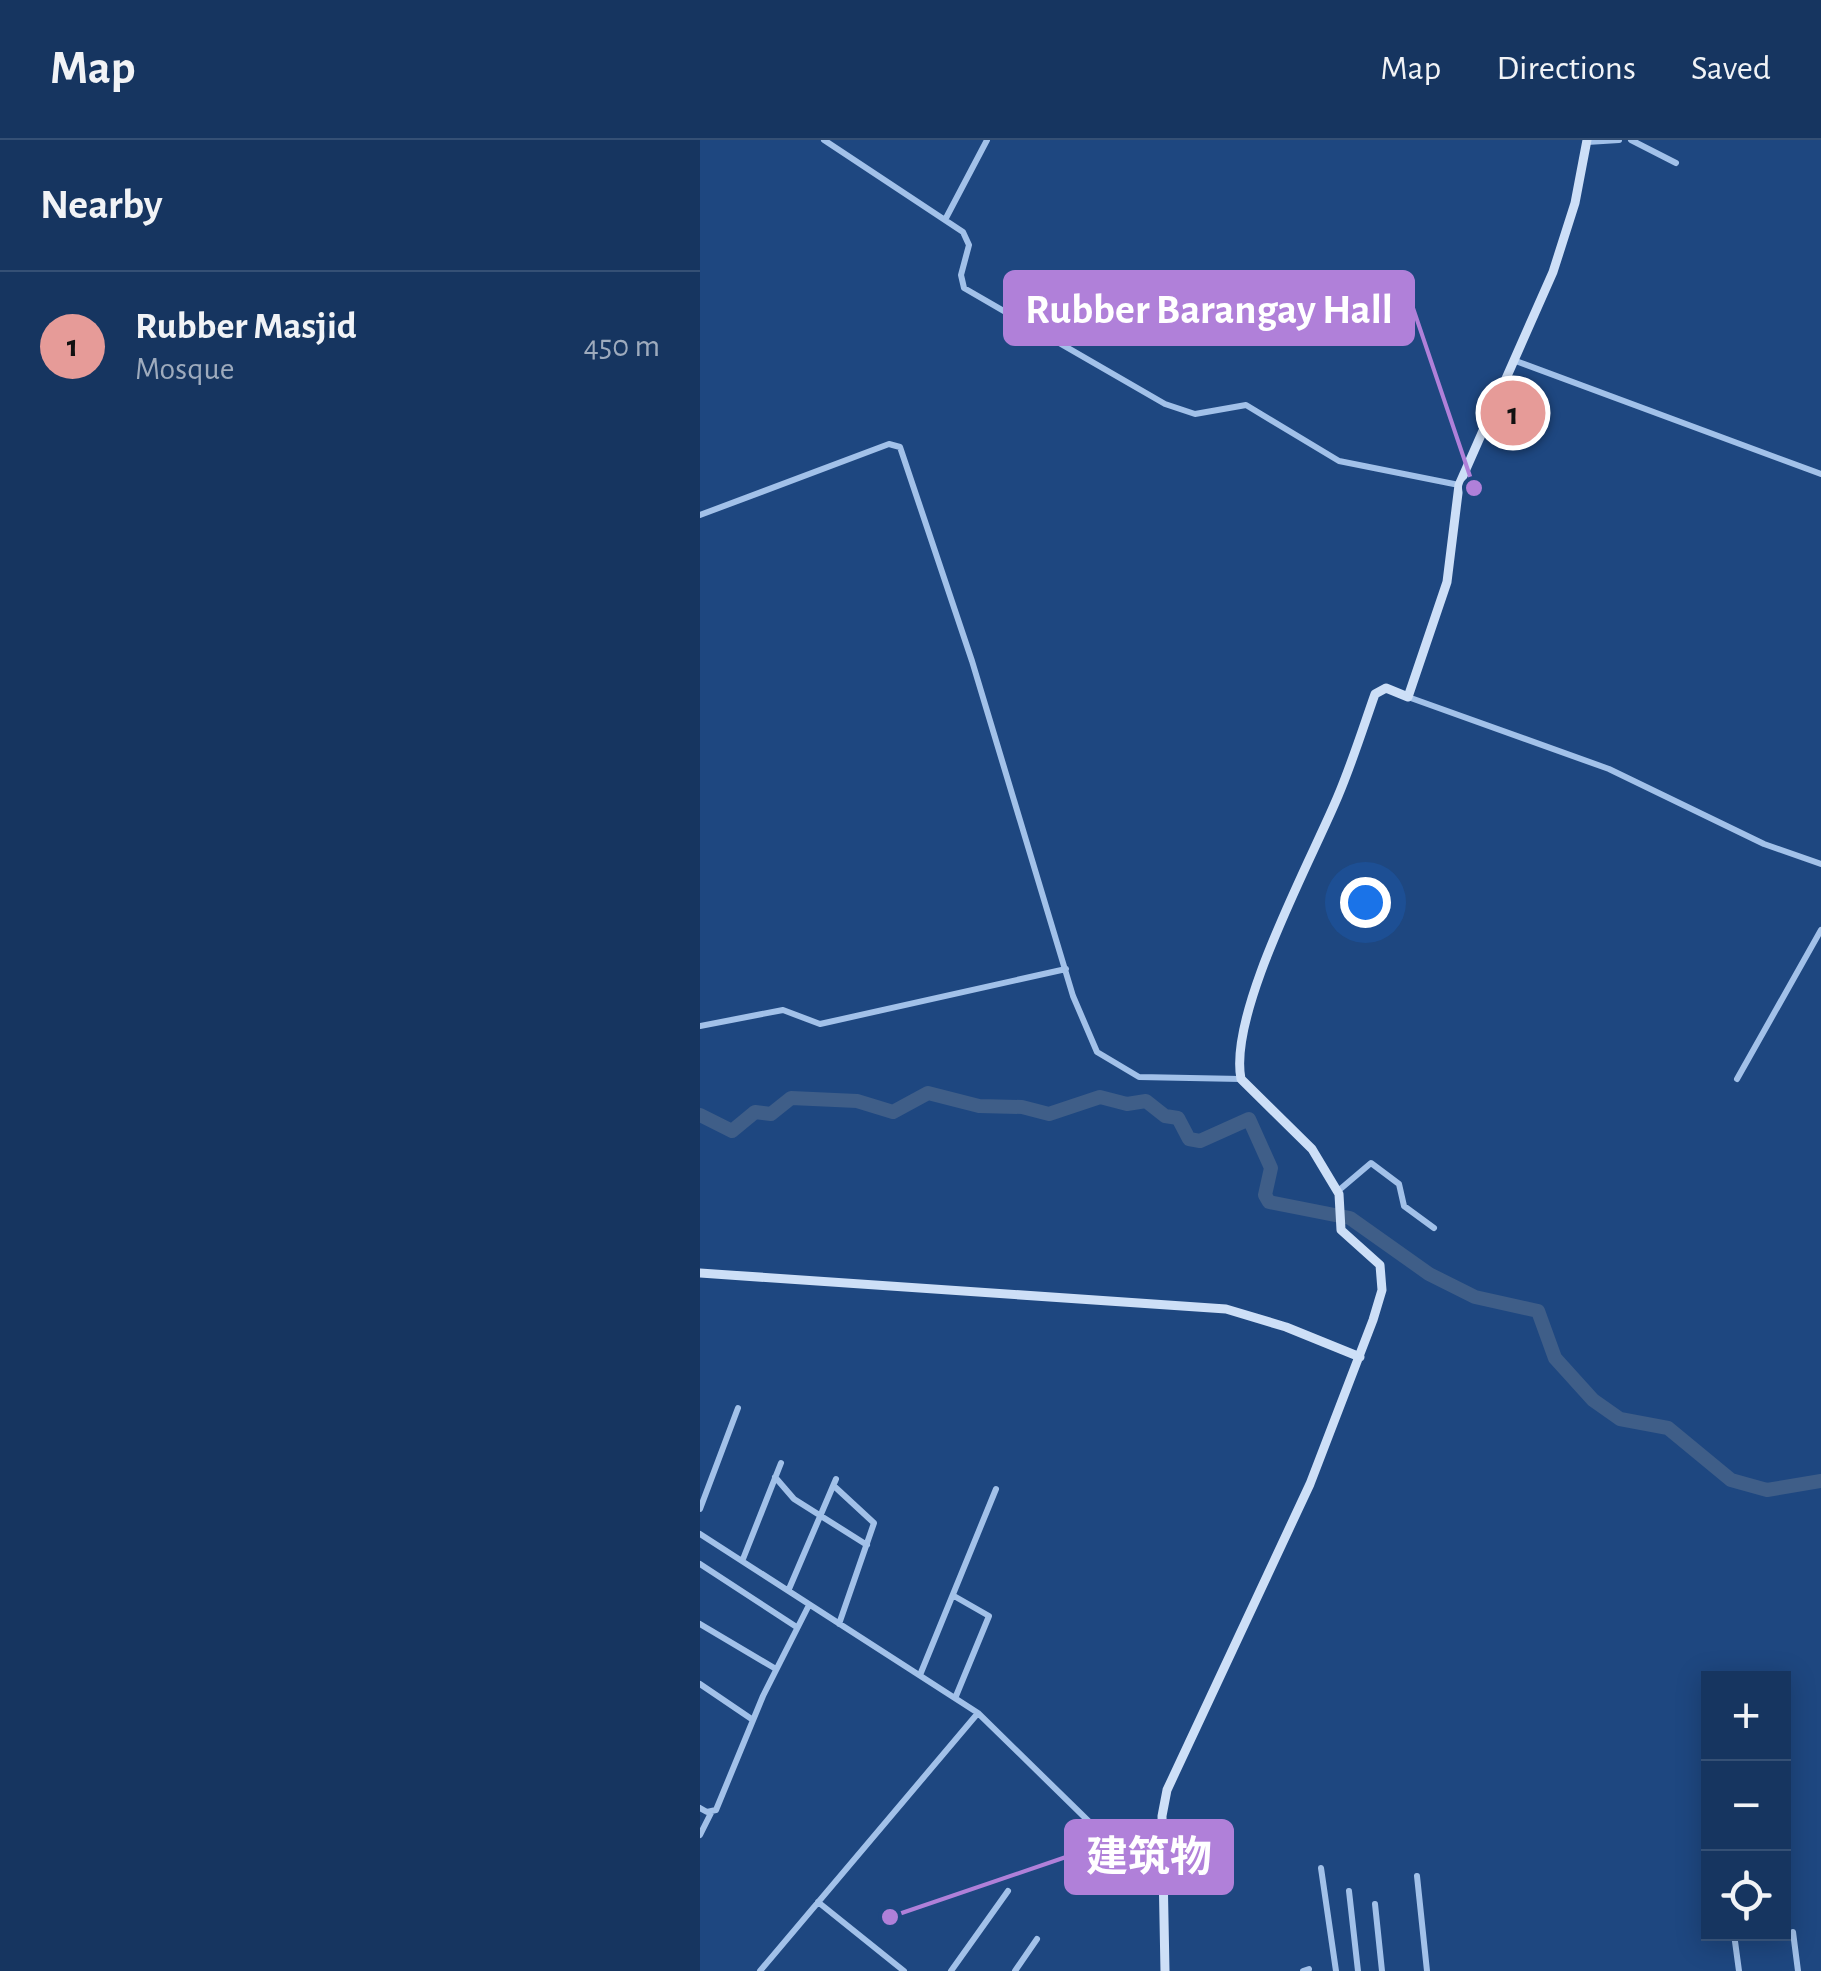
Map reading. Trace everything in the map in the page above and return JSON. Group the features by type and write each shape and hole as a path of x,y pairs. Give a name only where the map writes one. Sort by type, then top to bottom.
{"street":[{"path":"824,140 946,218 968,238 969,251 960,275 964,288 1142,392 1189,413 1246,405 1339,461 1460,486"},
{"path":"946,218 987,140"},
{"path":"1408,696 1446,582 1460,486 1564,240 1587,141 1619,140"},
{"path":"1631,140 1676,163"},
{"path":"1514,360 1821,474"},
{"path":"700,515 889,444 900,447 972,662 1066,970 1096,1052 1112,1065 1155,1079 1241,1079 1304,1139 1338,1191 1338,1219 1343,1232 1373,1255 1382,1272 1379,1302 1360,1358 1310,1484 1166,1790 1162,1892 1165,1971"},
{"path":"1241,1079 1242,1044 1273,942 1338,794 1375,694 1386,688 1609,769 1764,844 1821,864"},
{"path":"1737,1079 1821,930"},
{"path":"700,1026 783,1010 820,1024 1066,970"},
{"path":"1338,1191 1371,1162 1399,1184 1404,1206 1434,1228"},
{"path":"700,1273 1226,1310 1286,1327 1360,1358"},
{"path":"700,1509 738,1408"},
{"path":"743,1560 780,1464"},
{"path":"775,1477 794,1498 868,1545"},
{"path":"790,1589 835,1483 872,1518 868,1545 839,1624"},
{"path":"920,1675 996,1489"},
{"path":"700,1534 978,1713 1162,1892"},
{"path":"700,1564 794,1626"},
{"path":"954,1596 989,1616 956,1696"},
{"path":"700,1834 794,1626 808,1606"},
{"path":"700,1624 776,1669"},
{"path":"700,1684 753,1720"},
{"path":"760,1971 978,1713"},
{"path":"700,1808 712,1812"},
{"path":"1321,1868 1336,1971"},
{"path":"1416,1876 1427,1971"},
{"path":"950,1971 1008,1890"},
{"path":"1349,1891 1358,1971"},
{"path":"818,1902 904,1971"},
{"path":"1375,1904 1382,1971"},
{"path":"1792,1932 1798,1971"},
{"path":"1015,1971 1037,1939"},
{"path":"1735,1941 1739,1971"}],"waterway":[{"path":"700,1115 732,1131 755,1112 771,1114 791,1098 857,1101 893,1112 928,1093 979,1106 1022,1107 1049,1114 1100,1097 1127,1104 1146,1101 1165,1116 1178,1118 1189,1139 1200,1141 1249,1119 1271,1168 1265,1195 1269,1202 1350,1218 1429,1274 1475,1297 1538,1311 1555,1358 1593,1400 1620,1419 1668,1428 1731,1480 1767,1490 1821,1481"}],"place":[{"name":"Rubber Masjid","path":"1513,413"},
{"name":"Rubber Barangay Hall","path":"1474,488"},
{"name":"建筑物","path":"890,1917"}]}
